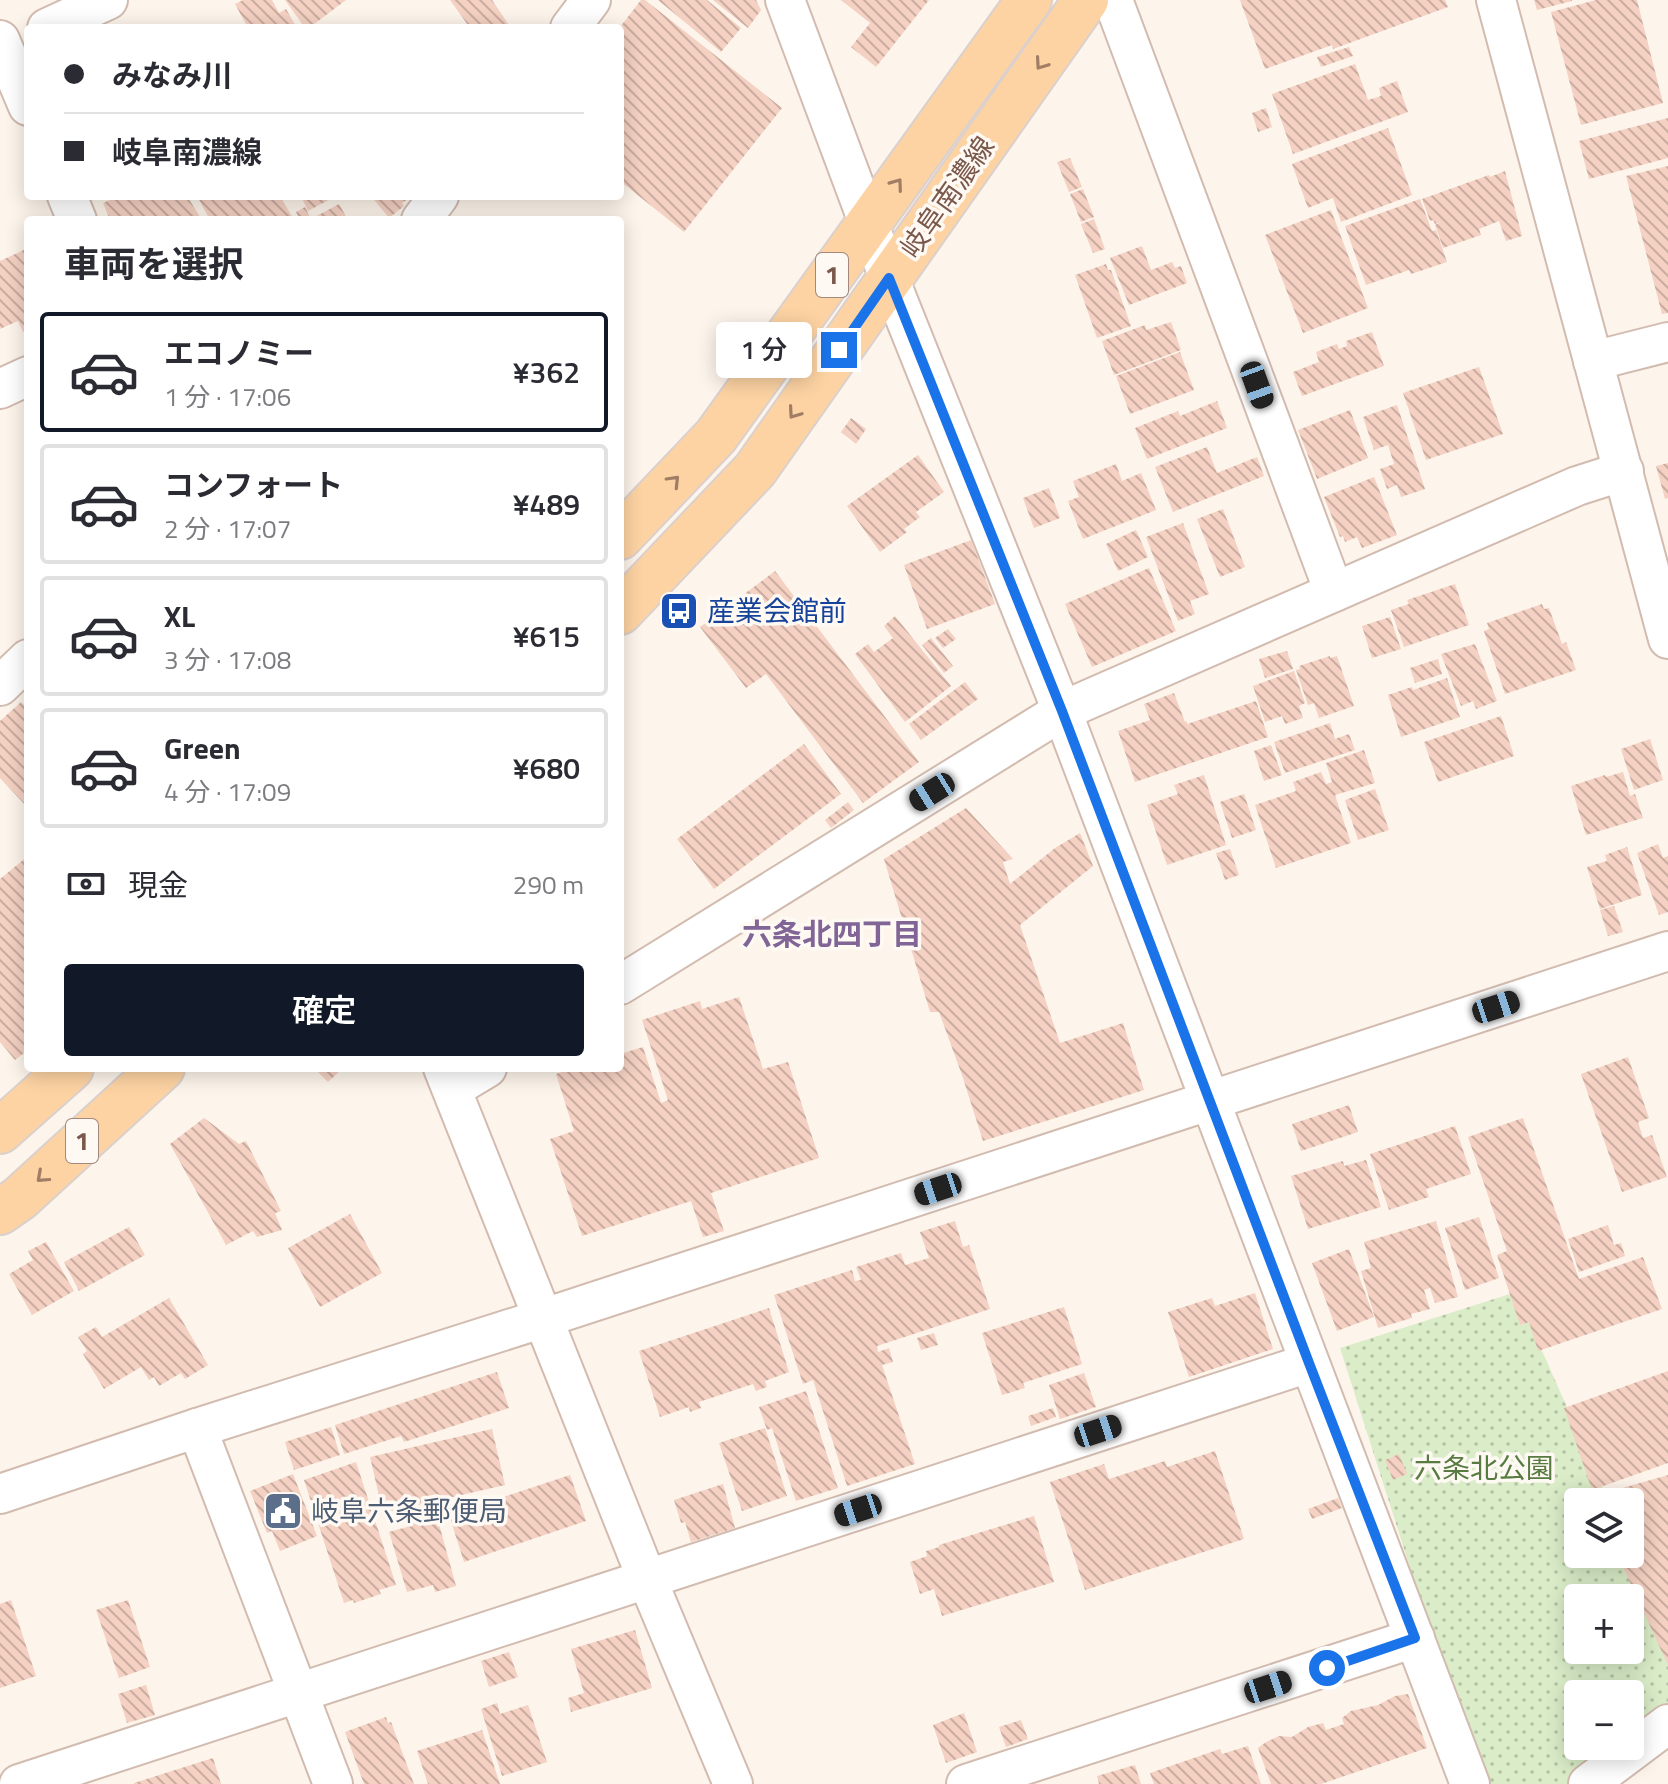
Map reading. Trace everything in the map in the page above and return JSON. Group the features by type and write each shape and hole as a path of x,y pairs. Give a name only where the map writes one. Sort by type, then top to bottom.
{"main road":[{"name":"岐阜南濃線","path":"624,533 716,436 1029,0"},
{"name":"岐阜南濃線","path":"624,608 755,470 1086,0"},
{"name":"1","path":"0,1131 66,1072"},
{"name":"1","path":"0,1212 20,1198 158,1072"}],"street":[{"path":"56,24 108,0"},
{"path":"573,24 591,0"},
{"path":"785,0 889,278 1062,711 1470,1784"},
{"path":"1113,0 1334,592"},
{"path":"1496,0 1668,639"},
{"path":"8,44 24,94"},
{"path":"1593,361 1668,342"},
{"path":"0,389 24,378"},
{"path":"624,983 1062,711 1577,486 1624,471"},
{"path":"0,686 24,663"},
{"path":"0,1494 1668,951"},
{"path":"473,1072 448,1079 647,1579 733,1784"},
{"path":"19,1784 1309,1363"},
{"path":"197,1428 333,1784"},
{"path":"966,1784 1415,1638"},
{"path":"1588,1784 1668,1724"}],"green space":[{"name":"六条北公園","path":"1516,1292 1603,1488 1564,1488 1564,1568 1636,1568 1644,1584 1564,1584 1564,1664 1644,1664 1644,1584 1668,1636 1668,1721 1644,1739 1644,1680 1564,1680 1564,1760 1615,1760 1582,1784 1479,1784 1340,1348"}],"building":[{"path":"243,0 272,0 279,13 286,9 295,24 246,24 235,4"},
{"path":"285,0 346,0 314,24 302,24"},
{"path":"450,0 492,0 508,24 467,24"},
{"path":"641,0 645,0 782,108 684,232 624,184 622,24"},
{"path":"658,0 707,0 741,28 721,52"},
{"path":"713,0 756,0 761,10 748,28"},
{"path":"841,0 929,0 876,67 851,47 870,23"},
{"path":"1240,0 1445,0 1448,7 1333,49 1332,45 1265,69"},
{"path":"1534,0 1572,0 1572,1 1537,10"},
{"path":"1596,0 1637,0 1663,103 1581,125 1551,12"},
{"path":"1349,47 1353,56 1321,67 1317,57"},
{"path":"1355,64 1368,100 1381,96 1379,88 1397,81 1408,112 1293,154 1272,94"},
{"path":"1266,108 1272,127 1258,132 1252,113"},
{"path":"1668,118 1668,158 1589,179 1579,141"},
{"path":"1388,128 1412,195 1341,222 1333,198 1308,208 1292,164"},
{"path":"1070,158 1082,187 1069,192 1057,162"},
{"path":"1668,166 1668,313 1662,314 1626,176"},
{"path":"1505,171 1522,236 1506,241 1499,221 1479,229 1481,235 1443,248 1435,225 1441,222 1435,224 1433,220 1430,221 1422,199"},
{"path":"1083,189 1094,217 1081,222 1070,194"},
{"path":"1420,199 1432,231 1436,230 1447,262 1411,274 1409,270 1366,285 1345,226"},
{"path":"110,200 190,200 200,216 108,216 103,203"},
{"path":"199,200 282,200 292,216 208,216"},
{"path":"303,200 329,200 308,211"},
{"path":"374,200 406,200 402,203 404,206 387,216"},
{"path":"339,204 346,216 317,216"},
{"path":"305,207 310,216 298,216 296,212"},
{"path":"1331,210 1368,308 1303,333 1265,235"},
{"path":"1094,219 1105,249 1093,253 1081,224"},
{"path":"1142,246 1151,270 1172,262 1175,268 1181,266 1187,283 1129,305 1110,258"},
{"path":"24,250 23,332 18,321 0,329 0,261"},
{"path":"1106,264 1131,326 1097,338 1075,275"},
{"path":"1171,322 1181,350 1114,375 1102,341 1145,325 1146,330"},
{"path":"1372,332 1384,366 1302,396 1293,372 1319,362 1316,352 1337,344 1339,349 1347,346 1346,341"},
{"path":"1180,352 1194,390 1130,414 1116,376"},
{"path":"1479,367 1503,434 1426,460 1403,393"},
{"path":"1217,401 1227,428 1147,459 1135,428 1178,411 1180,416"},
{"path":"1397,405 1425,489 1401,497 1397,485 1387,489 1380,469 1394,464 1388,445 1374,450 1363,417"},
{"path":"1350,410 1368,458 1317,479 1298,430"},
{"path":"851,418 866,429 856,444 841,432"},
{"path":"1207,447 1217,473 1257,457 1264,476 1173,512 1155,467"},
{"path":"918,455 944,492 916,512 920,517 904,529 907,532 880,552 847,506"},
{"path":"1668,463 1668,498 1665,499 1656,466"},
{"path":"1116,464 1122,481 1141,473 1156,510 1083,539 1068,501 1079,497 1073,481"},
{"path":"1374,477 1397,535 1362,548 1357,537 1345,542 1343,536 1340,537 1324,497"},
{"path":"1049,488 1060,518 1034,528 1023,498"},
{"path":"1223,509 1245,567 1220,577 1197,519"},
{"path":"1183,523 1209,594 1190,601 1195,614 1178,621 1146,537"},
{"path":"1136,530 1148,557 1118,571 1106,544"},
{"path":"971,540 995,604 927,629 904,565"},
{"path":"1149,568 1176,631 1092,667 1065,604"},
{"path":"775,571 919,762 863,803 766,674 746,688 700,627"},
{"path":"1455,584 1469,625 1404,647 1391,610 1409,604 1407,600"},
{"path":"1542,604 1544,609 1549,608 1562,644 1566,642 1576,670 1505,694 1484,631 1489,629 1487,623"},
{"path":"895,616 951,686 905,722 855,654 868,644 874,652 893,638 884,626"},
{"path":"1390,617 1401,649 1372,658 1362,626"},
{"path":"948,629 956,639 943,648 935,638"},
{"path":"931,638 953,666 944,673 922,645"},
{"path":"1475,644 1497,701 1476,709 1473,701 1461,706 1441,654"},
{"path":"1287,651 1293,669 1265,678 1259,659"},
{"path":"1337,656 1354,706 1319,718 1314,703 1308,705 1296,670 1300,669 1299,666"},
{"path":"1438,659 1442,674 1415,683 1410,668"},
{"path":"1294,671 1305,703 1299,706 1303,718 1285,724 1282,716 1265,722 1253,686"},
{"path":"1447,678 1460,717 1401,737 1388,695"},
{"path":"965,682 978,699 921,740 909,724"},
{"path":"1174,693 1187,724 1256,701 1268,737 1135,782 1118,731 1150,720 1144,704"},
{"path":"21,702 24,705 24,804 0,778 0,721"},
{"path":"1501,716 1514,756 1438,782 1424,742"},
{"path":"1330,723 1335,739 1349,734 1355,750 1285,773 1274,742"},
{"path":"1650,739 1663,780 1634,790 1621,749"},
{"path":"804,744 841,794 714,889 677,839"},
{"path":"1271,745 1282,775 1264,781 1254,751"},
{"path":"1364,750 1375,783 1335,795 1351,843 1276,868 1255,805 1296,791 1293,782 1321,772 1326,784 1332,782 1326,763"},
{"path":"1623,772 1630,796 1635,794 1643,818 1586,835 1571,786"},
{"path":"1204,775 1226,845 1167,865 1147,805 1178,794 1174,785"},
{"path":"1375,789 1389,830 1358,840 1345,800"},
{"path":"1244,794 1256,830 1232,838 1220,802"},
{"path":"848,802 854,810 831,828 825,820"},
{"path":"966,808 1013,859 1003,862 1010,884 1055,848 1080,833 1093,866 1020,925 1060,1043 1123,1023 1144,1090 983,1141 939,1012 930,1012 884,859"},
{"path":"1658,844 1663,858 1668,856 1668,912 1659,915 1637,853"},
{"path":"1627,847 1642,895 1600,909 1587,867 1607,861 1605,855"},
{"path":"1230,849 1239,875 1225,880 1216,853"},
{"path":"24,859 24,1053 15,1060 0,1042 0,879"},
{"path":"1614,906 1623,932 1608,936 1600,910"},
{"path":"739,997 763,1069 788,1062 819,1158 711,1193 724,1231 703,1237 691,1201 582,1236 550,1139 574,1131 556,1074 624,1072 624,1053 643,1047 661,1103 668,1100 642,1020 700,1001 702,1009"},
{"path":"1628,1057 1649,1118 1638,1122 1643,1138 1652,1135 1667,1177 1622,1192 1581,1074"},
{"path":"318,1072 339,1072 328,1082"},
{"path":"1349,1105 1358,1132 1301,1151 1292,1124"},
{"path":"204,1118 239,1144 246,1141 281,1211 275,1213 282,1230 257,1237 253,1231 226,1245 170,1144"},
{"path":"1523,1118 1579,1279 1643,1257 1662,1309 1538,1351 1529,1322 1520,1325 1497,1255 1507,1251 1468,1137"},
{"path":"1455,1126 1471,1174 1426,1189 1429,1197 1389,1210 1370,1154"},
{"path":"1366,1160 1381,1207 1308,1229 1291,1176 1343,1161 1344,1166"},
{"path":"350,1214 382,1273 320,1307 288,1248"},
{"path":"1479,1217 1499,1278 1465,1290 1445,1228"},
{"path":"955,1221 963,1247 969,1245 990,1309 877,1346 878,1352 889,1348 893,1362 882,1365 915,1464 847,1486 813,1380 803,1384 774,1295 852,1270 855,1281 861,1280 856,1267 901,1253 905,1265 929,1258 920,1232"},
{"path":"1436,1221 1458,1297 1435,1303 1430,1288 1424,1290 1430,1309 1378,1328 1361,1271 1371,1268 1364,1242"},
{"path":"1608,1225 1614,1245 1621,1243 1625,1256 1579,1272 1568,1239"},
{"path":"129,1227 145,1255 79,1291 64,1262"},
{"path":"46,1242 74,1291 32,1315 9,1274 33,1260 28,1251"},
{"path":"1349,1249 1374,1317 1337,1331 1312,1263"},
{"path":"1255,1293 1273,1349 1189,1377 1168,1312 1212,1298 1215,1306"},
{"path":"169,1298 208,1365 185,1379 181,1373 159,1386 154,1377 149,1380 141,1367 104,1389 83,1354 87,1351 78,1337 96,1327 102,1337"},
{"path":"1064,1307 1082,1364 1023,1383 1025,1388 1002,1395 982,1333"},
{"path":"769,1308 789,1372 765,1381 767,1387 756,1391 753,1384 699,1402 701,1408 690,1412 689,1407 660,1417 639,1351"},
{"path":"934,1333 938,1345 921,1350 917,1338"},
{"path":"1668,1371 1668,1463 1591,1488 1564,1408"},
{"path":"497,1372 509,1408 404,1442 401,1436 344,1454 335,1425"},
{"path":"1084,1373 1096,1407 1060,1419 1049,1385"},
{"path":"806,1391 838,1488 796,1501 772,1428 767,1430 759,1407"},
{"path":"1053,1408 1056,1417 1031,1426 1028,1416"},
{"path":"331,1427 340,1455 294,1470 285,1442"},
{"path":"765,1428 787,1496 742,1511 719,1443"},
{"path":"492,1429 505,1485 383,1513 370,1457"},
{"path":"1215,1451 1244,1539 1085,1590 1050,1482 1104,1464 1109,1479 1165,1461 1167,1467"},
{"path":"1399,1454 1407,1474 1393,1480 1385,1460"},
{"path":"356,1462 396,1585 379,1590 381,1594 344,1603 304,1480"},
{"name":"岐阜六条郵便局","path":"293,1474 317,1536 280,1551 272,1531 267,1533 250,1491"},
{"path":"570,1475 586,1521 464,1562 449,1515"},
{"path":"1668,1475 1668,1665 1644,1613 1644,1584 1631,1584 1623,1568 1644,1568 1644,1488 1622,1488"},
{"path":"723,1484 735,1528 691,1542 674,1500"},
{"path":"1338,1498 1342,1508 1312,1519 1308,1509"},
{"path":"436,1513 456,1586 435,1592 433,1585 407,1592 389,1532"},
{"path":"1034,1516 1054,1582 942,1616 934,1589 920,1594 910,1562 927,1556 926,1551"},
{"path":"11,1600 36,1676 0,1688 0,1604"},
{"path":"128,1600 150,1667 119,1678 96,1610"},
{"path":"635,1630 652,1688 571,1712 568,1698 584,1693 571,1649"},
{"path":"509,1652 518,1677 489,1687 481,1661"},
{"path":"146,1685 155,1715 127,1723 118,1694"},
{"path":"1408,1694 1427,1748 1321,1784 1271,1784 1258,1748 1266,1742 1279,1736 1292,1737 1308,1727 1323,1723 1326,1730 1344,1724 1342,1718 1351,1711"},
{"path":"497,1703 500,1714 528,1705 547,1762 502,1776 481,1709"},
{"path":"964,1713 977,1752 946,1763 933,1725"},
{"path":"386,1717 388,1723 391,1722 414,1784 364,1784 345,1732"},
{"path":"1021,1720 1028,1739 1006,1747 999,1727"},
{"path":"482,1730 500,1784 428,1784 417,1751"},
{"path":"1248,1746 1261,1784 1154,1784 1150,1773 1220,1749 1222,1754"},
{"path":"213,1758 221,1784 134,1784 134,1783"},
{"path":"1135,1765 1141,1784 1099,1784 1097,1776"}],"place":[{"name":"産業会館前","path":"679,611"},
{"name":"岐阜六条郵便局","path":"283,1511"}],"district":[{"name":"六条北四丁目","path":"832,935"}],"route":[{"path":"839,350 889,278 1062,711 1415,1638 1327,1668"}]}
